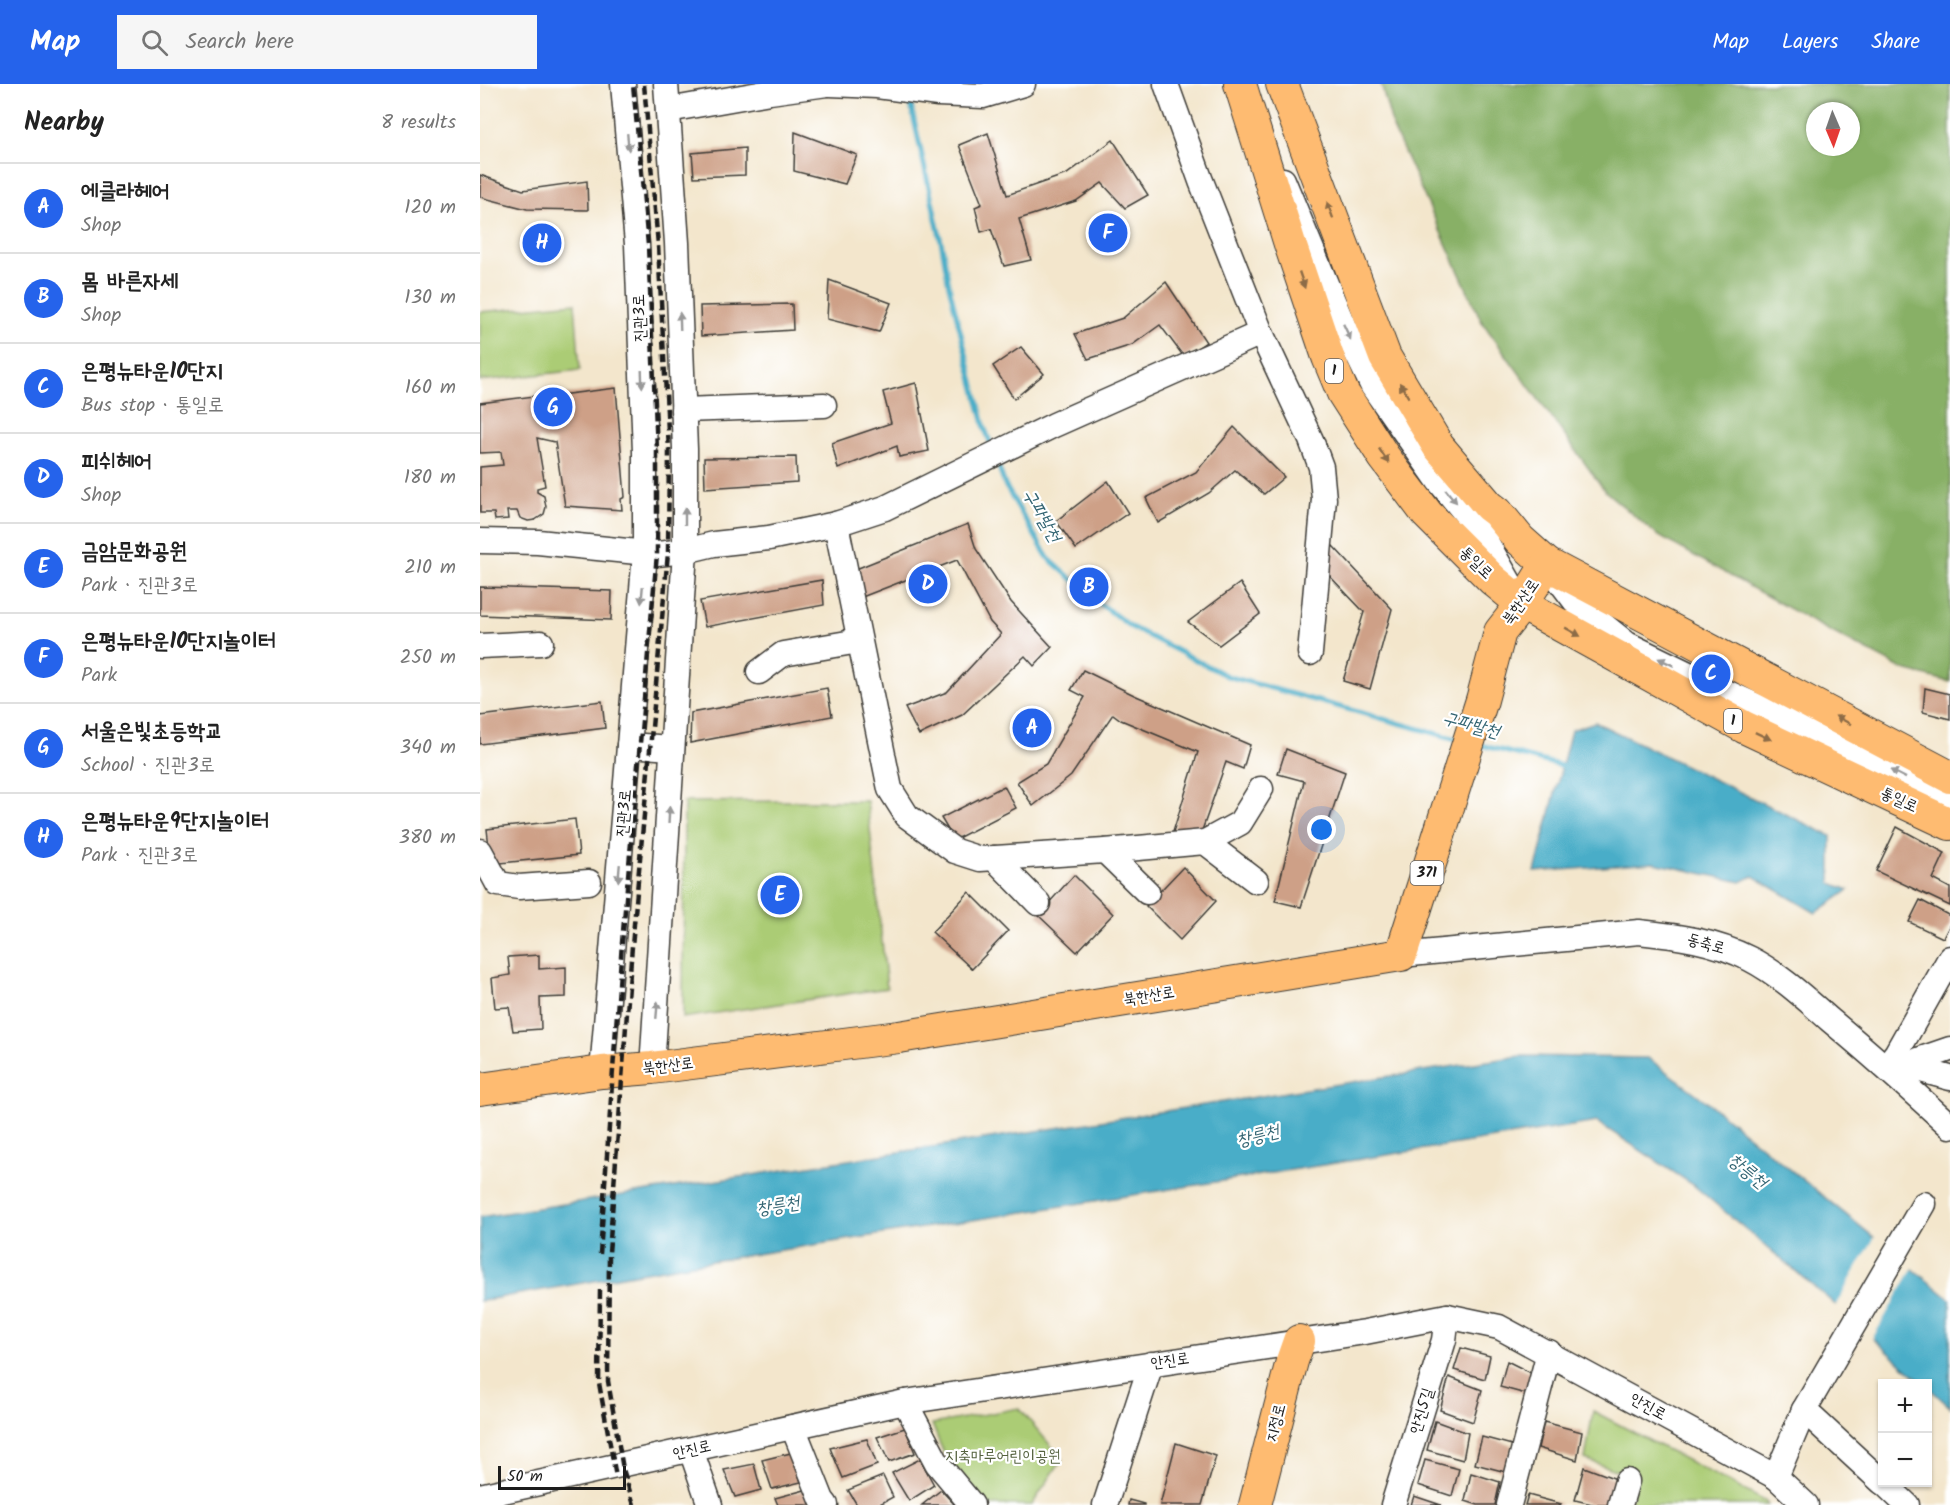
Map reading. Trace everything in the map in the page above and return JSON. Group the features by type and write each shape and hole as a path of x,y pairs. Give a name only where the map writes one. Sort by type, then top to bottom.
{"main road":[{"name":"통일로","path":"1241,84 1293,255 1328,357 1343,393 1384,457 1427,514 1493,580 1522,604 1744,727 1950,825"},
{"path":"1282,84 1385,357 1438,446 1520,540 1547,564 1950,777"},
{"name":"북한산로","path":"480,1089 899,1036 1401,955 1482,700 1500,632 1522,604 1547,564"},
{"name":"지정로","path":"1255,1505 1299,1341"}],"street":[{"name":"진관3로","path":"602,1072 645,553 645,452 637,255 623,84"},
{"path":"652,1068 662,947 685,551 677,243 666,84"},
{"path":"668,110 829,84 982,96 1023,84"},
{"path":"1166,84 1201,181 1261,333 1311,440 1321,467 1324,499 1310,653"},
{"path":"480,541 538,542 645,553 685,551 714,543 769,538 836,524 885,508 1054,425 1261,333"},
{"path":"683,410 824,405"},
{"path":"836,524 890,789 907,816 955,851 980,860 1205,842 1240,823 1262,789"},
{"path":"1547,564 1578,605 1627,644 1801,726 1950,801"},
{"path":"759,672 783,654 859,641"},
{"path":"480,646 541,643"},
{"path":"629,745 672,748"},
{"path":"1205,842 1256,881"},
{"path":"480,851 498,884 519,887 589,882"},
{"path":"1105,851 1147,892"},
{"path":"994,858 1038,903"},
{"name":"동축로","path":"1401,955 1639,932 1674,935 1706,942 1750,959 1794,989 1886,1067 1950,1126"},
{"path":"1886,1067 1897,1052 1950,958"},
{"path":"1912,1068 1918,1060 1950,1049"},
{"path":"1886,1067 1912,1068 1950,1078"},
{"path":"1776,1477 1803,1410 1919,1212"},
{"name":"안진로","path":"486,1494 905,1402 1365,1332 1447,1316 1498,1327 1549,1352 1776,1477 1806,1505"},
{"name":"안진5길","path":"1393,1505 1444,1340 1447,1316"},
{"path":"1509,1505 1549,1352"},
{"path":"1105,1505 1151,1364"},
{"path":"905,1402 937,1463 972,1505"},
{"path":"1803,1410 1878,1478"},
{"path":"793,1427 826,1505"},
{"path":"692,1450 710,1505"},
{"path":"1620,1505 1627,1481"},
{"path":"1888,1487 1907,1505"}],"green space":[{"path":"1381,84 1950,84 1950,682 1904,670 1657,535 1605,491 1482,322 1393,128"},
{"path":"575,303 580,370 480,381 480,312"},
{"path":"867,801 887,988 683,1018 684,802"},
{"name":"지축마루어린이공원","path":"1019,1408 1062,1459 1032,1505 988,1505 944,1454 932,1424"},
{"path":"1593,1411 1765,1501 1768,1505 1630,1505 1636,1478 1585,1459"}],"water":[{"path":"1595,722 1831,836 1831,883 1849,890 1816,913 1753,876 1741,882 1654,863 1535,872 1571,730"},
{"name":"창릉천","path":"1520,1056 1648,1058 1707,1102 1950,1299 1950,1407 1932,1391 1932,1379 1919,1379 1831,1301 1692,1184 1597,1122 674,1267 480,1301 480,1217"}],"pier":[{"path":"1876,1235 1914,1266 1871,1341 1834,1308"}],"building":[{"path":"795,132 857,155 845,184 794,171"},
{"path":"988,133 1007,195 1067,174 1113,140 1148,195 1125,208 1102,183 1076,201 1019,219 1031,260 1004,266 991,229 981,232 975,207 982,204 959,145"},
{"path":"745,148 745,175 694,177 692,153"},
{"path":"480,175 523,190 587,181 588,210 527,209 480,197"},
{"path":"829,280 891,303 879,332 827,319"},
{"path":"1166,282 1206,342 1184,357 1160,325 1132,345 1088,359 1075,334 1123,318"},
{"path":"792,304 793,330 701,336 700,306"},
{"path":"1021,347 1044,374 1014,399 993,366"},
{"path":"916,383 929,451 899,457 897,446 838,469 832,443 891,423 883,392"},
{"path":"616,388 625,497 621,499 622,510 565,506 555,442 537,438 545,486 537,488 537,492 544,496 546,507 544,514 535,520 528,521 520,518 517,511 507,511 508,519 495,520 494,513 480,513 480,467 503,465 501,452 480,453 480,403 534,396 537,417 555,415 552,396"},
{"path":"1234,427 1284,477 1264,494 1235,470 1209,493 1158,523 1146,498 1196,472"},
{"path":"796,457 797,482 705,488 704,458"},
{"path":"1108,481 1128,513 1076,549 1056,521"},
{"path":"968,524 976,549 1011,602 1052,647 1034,666 1025,656 962,715 919,735 905,708 947,692 1001,634 990,622 957,560 862,597 851,571"},
{"path":"1333,546 1392,609 1370,689 1343,681 1364,612 1322,568"},
{"path":"822,580 824,605 705,627 700,601"},
{"path":"1240,583 1260,614 1219,645 1188,622"},
{"path":"480,587 612,591 611,620 480,615"},
{"path":"1083,670 1134,695 1250,745 1243,769 1226,762 1199,839 1173,832 1198,752 1121,720 1113,714 1071,776 1033,806 1017,782 1046,764 1085,697 1071,690"},
{"path":"827,688 832,716 690,743 691,713"},
{"path":"1925,688 1950,694 1950,719 1923,712"},
{"path":"602,701 605,728 480,744 480,716"},
{"path":"1286,749 1345,772 1301,907 1275,901 1304,781 1278,774"},
{"path":"1004,786 1016,808 954,840 941,818"},
{"path":"575,819 579,855 491,864 487,829"},
{"path":"1897,827 1945,853 1933,879 1950,888 1950,906 1876,871"},
{"path":"1183,867 1216,901 1180,940 1146,906"},
{"path":"1074,875 1113,914 1077,952 1038,915"},
{"path":"969,892 1008,931 972,969 932,932"},
{"path":"1920,900 1950,916 1950,924 1943,938 1909,922"},
{"path":"539,955 539,969 566,967 566,997 540,998 541,1029 513,1031 509,1007 495,1008 492,978 510,975 508,957"},
{"path":"1461,1348 1490,1356 1485,1379 1454,1370"},
{"path":"1507,1361 1531,1373 1526,1394 1500,1387"},
{"path":"1449,1377 1482,1390 1473,1422 1440,1410"},
{"path":"1435,1421 1468,1433 1463,1460 1427,1450"},
{"path":"1544,1422 1582,1432 1577,1460 1538,1448"},
{"path":"905,1428 915,1453 889,1462 877,1437"},
{"path":"1482,1437 1512,1445 1506,1472 1475,1464"},
{"path":"867,1439 877,1465 843,1478 830,1448"},
{"path":"1176,1443 1216,1456 1202,1505 1160,1505"},
{"path":"791,1453 801,1482 772,1489 762,1460"},
{"path":"920,1459 934,1485 909,1501 892,1473"},
{"path":"1425,1460 1459,1469 1452,1496 1418,1485"},
{"path":"754,1464 761,1490 735,1497 724,1470"},
{"path":"1584,1467 1619,1480 1613,1505 1596,1505 1575,1500"},
{"path":"1471,1473 1500,1482 1495,1505 1478,1505 1465,1501"},
{"path":"883,1476 893,1497 878,1505 857,1505 848,1490"},
{"path":"805,1490 811,1505 778,1505 775,1498"},
{"path":"941,1490 955,1505 922,1505"},
{"path":"1528,1495 1561,1504 1525,1505"},
{"path":"1414,1496 1441,1505 1411,1505"},
{"path":"1129,1500 1144,1504 1144,1505 1128,1505"}],"waterway":[{"name":"구파발천","path":"909,97 949,286 985,429 992,447"},
{"name":"구파발천","path":"997,462 1005,485 1048,558 1099,603 1131,627 1227,676 1460,740"},
{"name":"구파발천","path":"1477,744 1562,766"}],"railway":[{"path":"600,1254 622,943 657,554 657,450 648,245 633,84"},
{"path":"634,1505 623,1469 608,1381 609,1253 632,946 668,553 669,450 658,245 644,84"},
{"path":"600,1290 599,1383 616,1477"}],"place":[{"name":"은평뉴타운10단지놀이터","path":"1108,233"},
{"name":"은평뉴타운9단지놀이터","path":"542,243"},
{"name":"서울은빛초등학교","path":"553,407"},
{"name":"피쉬헤어","path":"928,584"},
{"name":"몸 바른자세","path":"1089,587"},
{"name":"은평뉴타운10단지","path":"1711,674"},
{"name":"에클라헤어","path":"1032,728"},
{"name":"금암문화공원","path":"780,895"}]}
